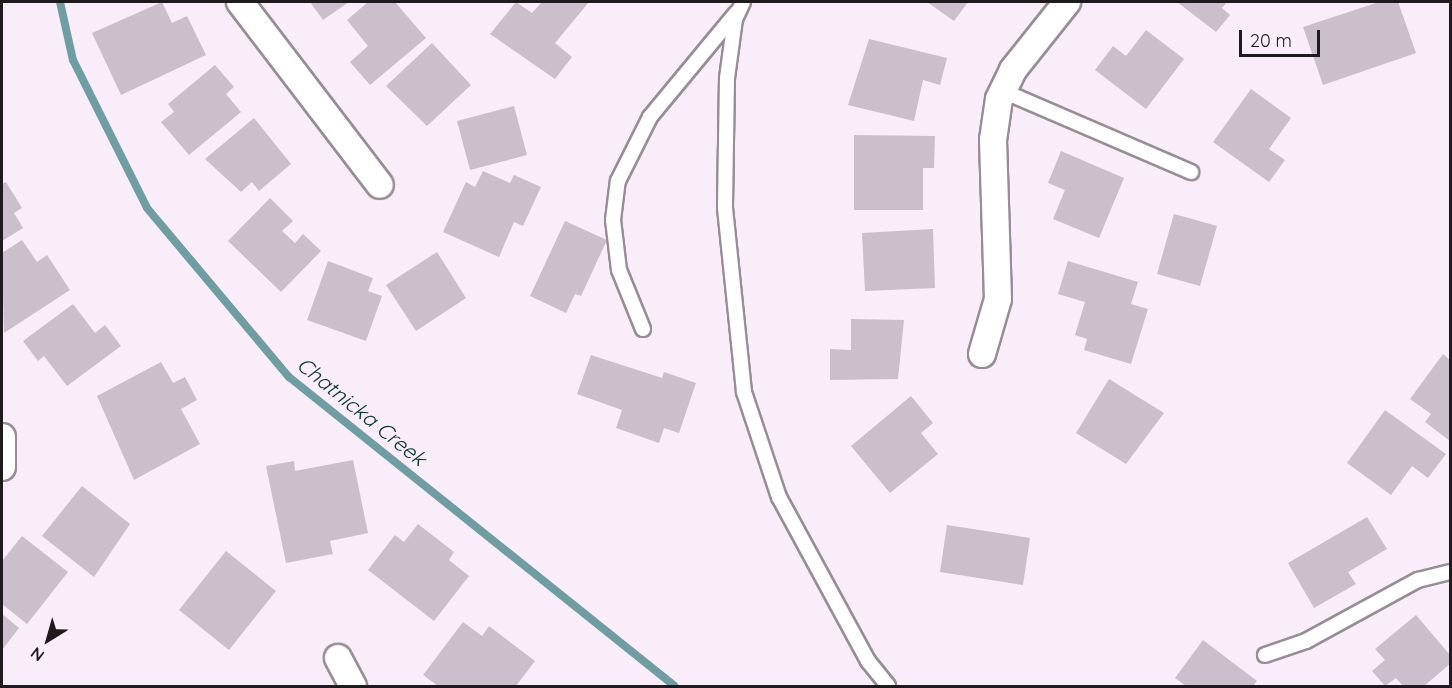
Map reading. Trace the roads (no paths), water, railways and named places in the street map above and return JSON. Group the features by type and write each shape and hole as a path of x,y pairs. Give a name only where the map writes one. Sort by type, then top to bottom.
{"street":[{"path":"240,2 380,184"},
{"path":"982,354 998,299 993,140 1003,91 1067,2"},
{"path":"2,437 2,466"},
{"path":"338,658 353,687"}],"lane":[{"path":"643,329 619,270 613,219 618,181 650,117 742,5"},
{"path":"742,5 728,78 725,208 744,392 779,497 868,661 888,687"},
{"path":"1003,91 1191,172"},
{"path":"1265,655 1306,641 1418,580 1450,572"}],"waterway":[{"name":"Chatnicka Creek","path":"60,2 73,60 147,208 289,377 675,686"}]}
